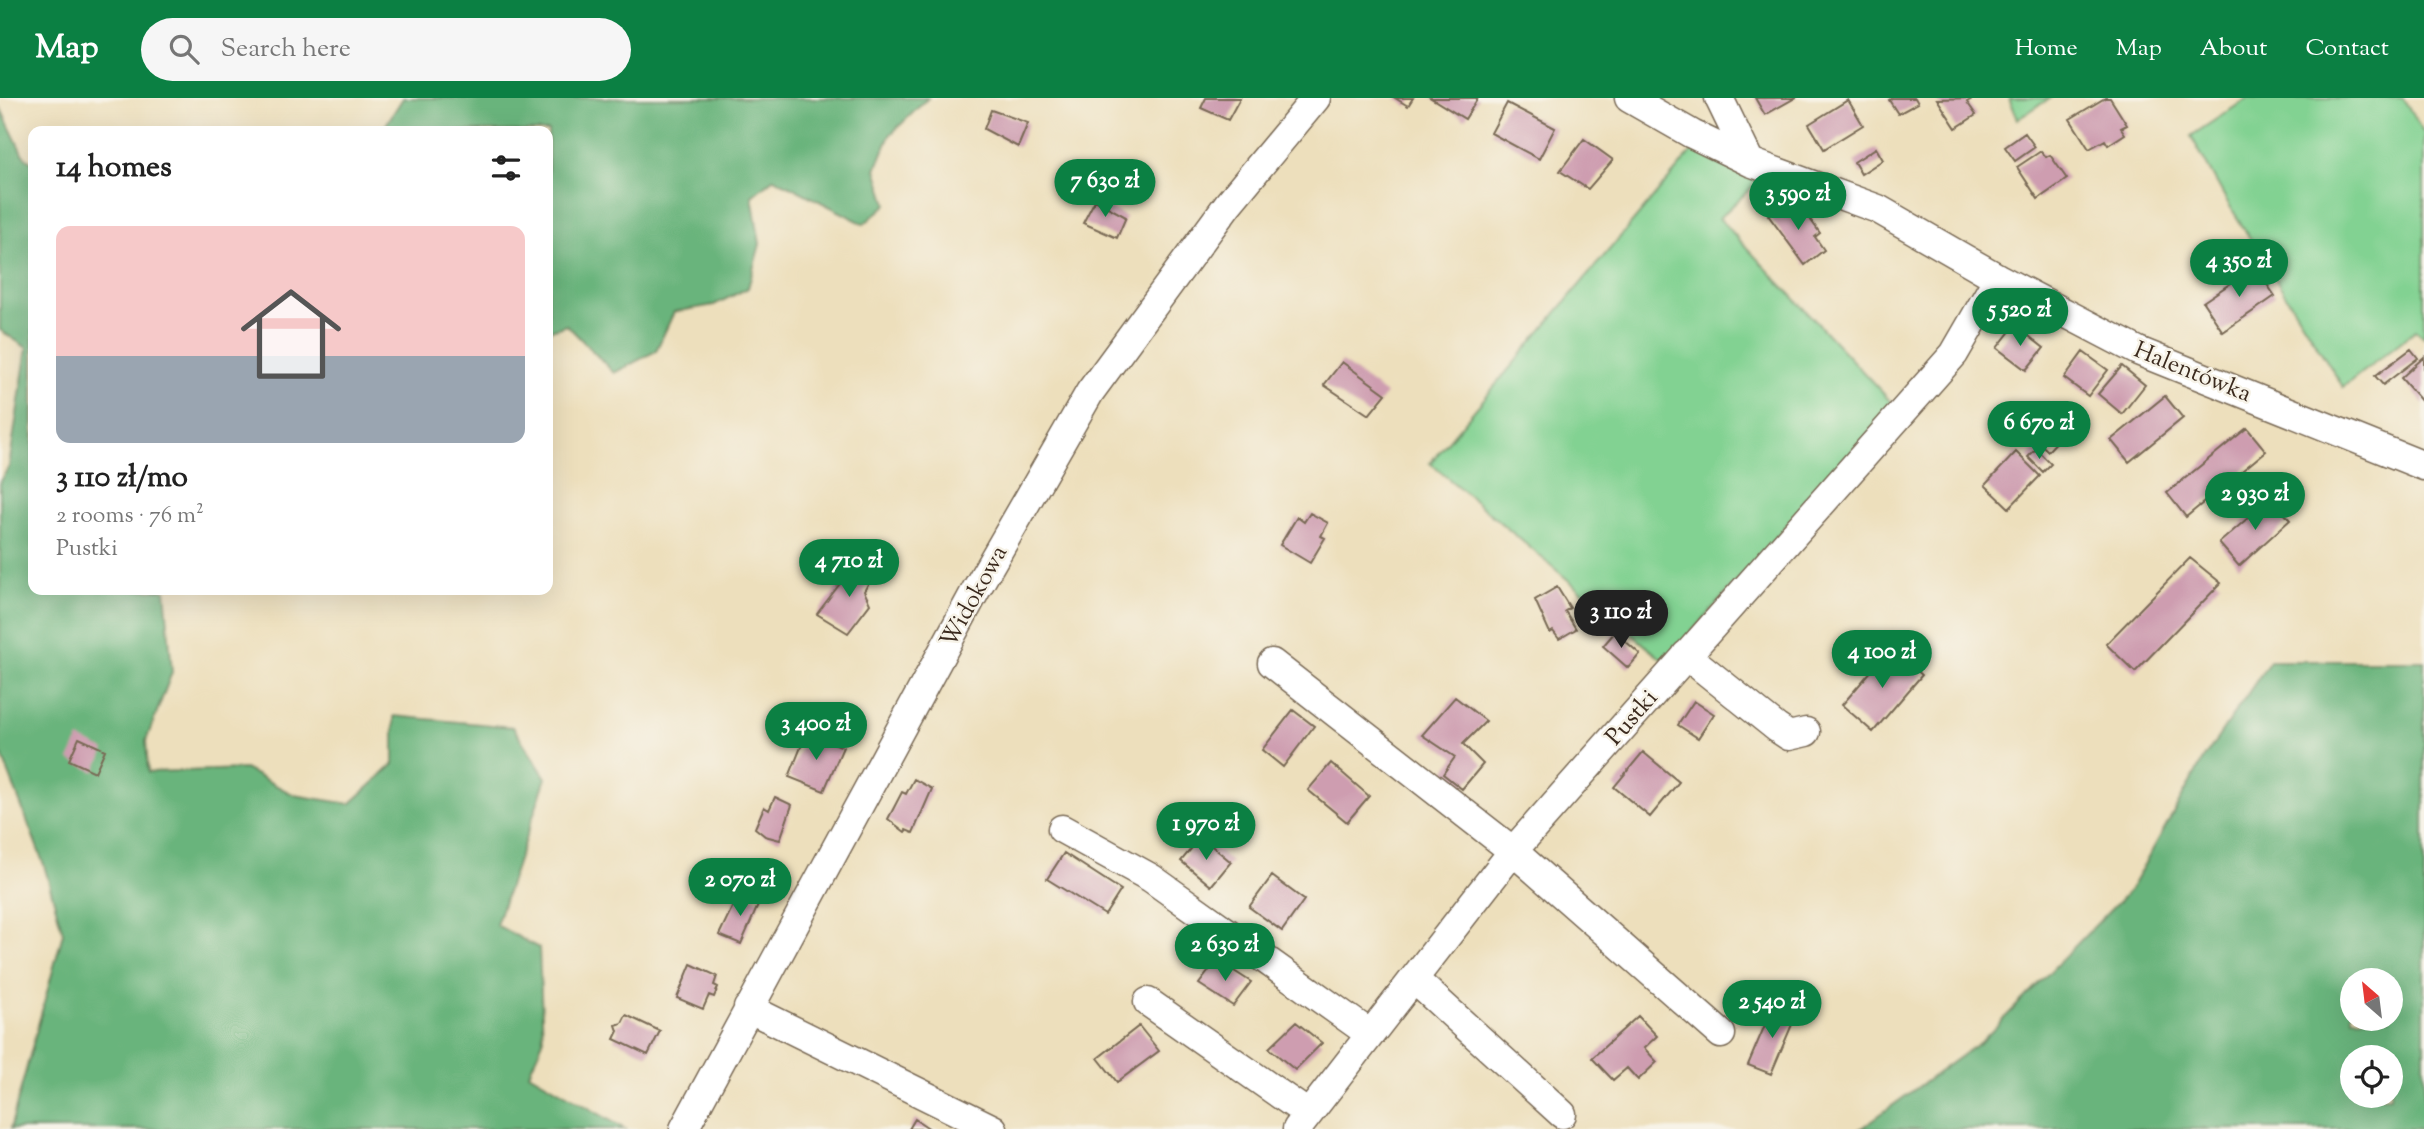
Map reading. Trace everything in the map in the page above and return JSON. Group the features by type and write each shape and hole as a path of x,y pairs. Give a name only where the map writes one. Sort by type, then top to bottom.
{"street":[{"name":"Widokowa","path":"684,1129 977,588 1090,391 1228,204 1316,98"},
{"name":"Halentówka","path":"1629,98 1692,134 1750,162 1878,209 1998,278 2138,351 2424,466"},
{"path":"1718,98 1750,162"},
{"name":"Pustki","path":"1303,1122 1513,851 1954,354 1998,278"},
{"path":"1686,654 1776,729 1788,736 1805,732"},
{"path":"1272,663 1513,851 1721,1034"},
{"path":"1062,829 1151,878 1370,1034"},
{"path":"1415,979 1562,1114"},
{"path":"1148,1002 1303,1122"},
{"path":"748,1008 993,1129"}],"green space":[{"path":"403,98 928,98 890,135 876,169 887,204 864,224 774,178 752,196 760,244 748,288 714,305 674,312 656,351 614,373 567,325 553,329 553,126 385,126"},
{"path":"2009,98 2050,98 2018,119"},
{"path":"2248,98 2403,98 2424,134 2424,337 2416,330 2343,387 2228,203 2191,136"},
{"path":"0,107 23,155 28,160 28,595 165,595 172,672 146,741 148,772 245,769 294,795 350,804 394,764 394,716 513,727 546,778 496,925 539,948 543,1041 529,1073 625,1129 10,1129 63,933 44,865 0,750 0,481 9,467 27,348 0,330"},
{"path":"1694,149 1761,179 1719,218 1894,405 1665,662 1430,463"},
{"path":"2270,661 2424,661 2424,1129 1860,1129 1983,1040 2130,890 2204,758"}],"building":[{"path":"1206,98 1240,98 1228,120 1201,108"},
{"path":"1395,98 1413,98 1408,106"},
{"path":"1431,98 1478,98 1465,119"},
{"path":"1755,98 1795,98 1765,115"},
{"path":"1915,98 1918,103 1898,114 1889,100"},
{"path":"1974,98 1967,102 1976,115 1956,128 1937,99"},
{"path":"2105,98 2110,98 2127,125 2121,128 2125,134 2108,145 2105,140 2089,149 2070,119"},
{"path":"1848,100 1863,125 1824,149 1809,124"},
{"path":"1507,103 1555,128 1539,159 1491,133"},
{"path":"991,110 1028,123 1018,147 984,129"},
{"path":"2025,133 2035,147 2015,161 2005,147"},
{"path":"1584,139 1613,160 1588,189 1560,171"},
{"path":"1876,148 1883,160 1861,174 1854,162"},
{"path":"2041,151 2046,157 2050,155 2067,179 2038,199 2017,167"},
{"path":"1095,200 1126,217 1117,238 1083,223"},
{"path":"1787,201 1801,219 1807,215 1820,233 1815,237 1824,250 1805,265 1768,215"},
{"path":"2255,267 2275,296 2223,332 2203,302"},
{"path":"2015,325 2044,348 2026,370 1997,348"},
{"path":"2411,349 2418,358 2383,385 2375,376"},
{"path":"2083,352 2108,370 2088,396 2064,378"},
{"path":"2424,357 2424,404 2401,378"},
{"path":"1342,362 1386,394 1369,415 1324,385"},
{"path":"2122,366 2145,385 2122,414 2098,394"},
{"path":"2165,396 2183,418 2129,462 2111,440"},
{"path":"2043,416 2063,435 2048,451 2028,432"},
{"path":"2247,428 2266,451 2186,517 2167,493"},
{"path":"2036,449 2051,464 2043,472 2028,457"},
{"path":"2016,452 2040,476 2009,508 1985,485"},
{"path":"2271,498 2290,520 2239,566 2219,543"},
{"path":"1310,513 1328,523 1321,536 1325,538 1310,563 1280,545 1297,517 1304,522"},
{"path":"2190,558 2221,583 2135,672 2106,644"},
{"path":"858,560 874,575 864,591 870,604 848,633 817,614"},
{"path":"1557,587 1570,608 1565,611 1576,629 1559,639 1553,631 1550,633 1535,600"},
{"path":"1615,632 1640,654 1628,668 1603,646"},
{"path":"1891,648 1922,675 1873,732 1842,705"},
{"path":"1455,697 1486,721 1463,744 1483,764 1462,789 1443,774 1455,757 1422,735"},
{"path":"1694,701 1714,714 1698,738 1678,725"},
{"path":"1293,710 1314,726 1283,767 1262,750"},
{"path":"807,732 843,747 824,791 789,777"},
{"path":"79,738 105,750 95,772 69,760"},
{"path":"1643,752 1679,782 1650,817 1614,787"},
{"path":"1331,763 1369,796 1347,822 1308,790"},
{"path":"914,779 932,789 913,833 906,830 905,832 888,819 902,792 906,794"},
{"path":"775,797 792,805 780,840 765,836 755,828 764,807 769,810"},
{"path":"1201,837 1231,862 1211,886 1181,861"},
{"path":"1064,853 1121,890 1105,915 1047,879"},
{"path":"1272,876 1304,900 1282,931 1249,907"},
{"path":"740,891 760,901 741,944 719,935"},
{"path":"1217,960 1251,982 1233,1006 1199,984"},
{"path":"691,964 717,976 714,985 718,987 714,997 709,995 703,1009 677,998"},
{"path":"1773,1006 1796,1015 1771,1074 1748,1065"},
{"path":"626,1015 660,1031 648,1055 614,1039 618,1031 616,1025 622,1023"},
{"path":"1638,1016 1657,1036 1644,1048 1657,1062 1638,1080 1627,1068 1613,1080 1592,1058"},
{"path":"1296,1022 1322,1043 1295,1070 1269,1048"},
{"path":"1139,1026 1159,1051 1117,1082 1098,1058"},
{"path":"915,1119 930,1129 909,1129"}]}
